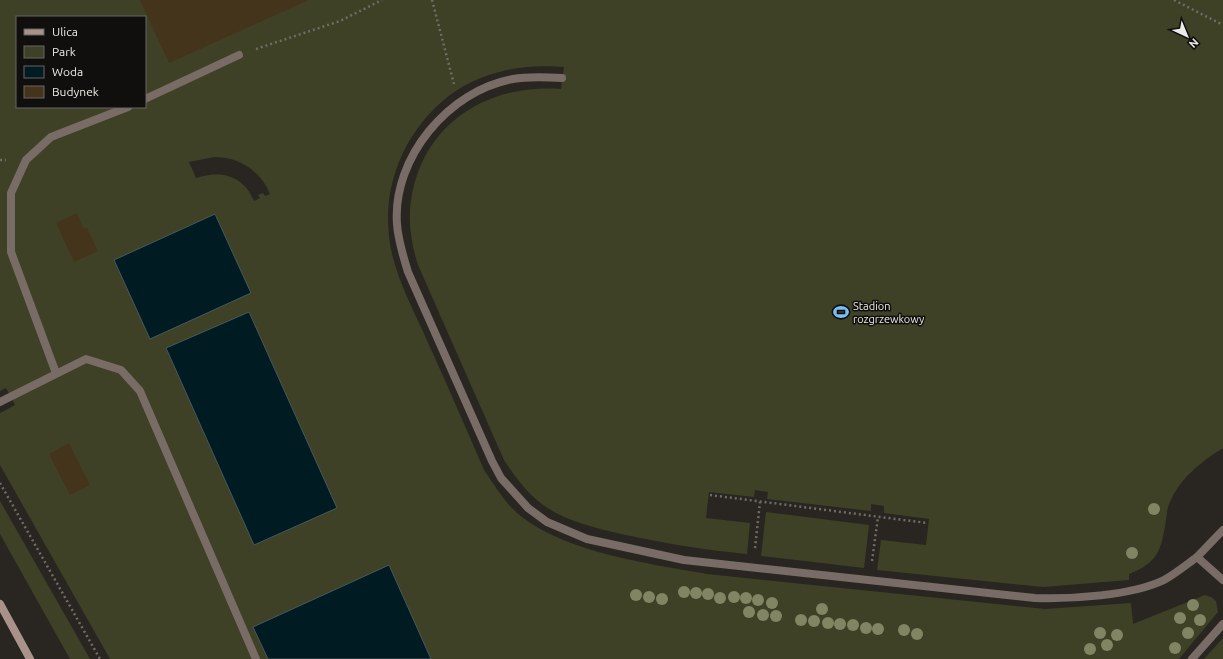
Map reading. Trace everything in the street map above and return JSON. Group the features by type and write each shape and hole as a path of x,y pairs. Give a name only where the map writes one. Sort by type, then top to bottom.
{"main road":[{"path":"0,604 30,659"}],"street":[{"path":"146,99 239,55"},
{"path":"562,78 535,76 512,79 484,87 458,102 436,122 418,144 406,170 399,197 397,223 401,248 408,272 492,461 501,478 528,508 547,522 587,539 660,556 1053,598 1130,591 1163,580 1197,557 1223,530"},
{"path":"56,374 11,252 11,193 26,160 51,137 125,108"},
{"path":"0,402 86,359 121,370 140,391 256,659"},
{"path":"1197,557 1223,580"},
{"path":"1192,659 1223,624"}],"path":[{"path":"239,55 340,21 382,0"},
{"path":"432,0 458,102"},
{"path":"1174,0 1223,25"},
{"path":"0,483 100,659"},
{"path":"710,495 927,523"},
{"path":"752,566 760,502"},
{"path":"870,579 878,517"}],"green space":[{"path":"0,0 1223,0 1223,448 1192,471 1180,485 1168,506 1162,539 1157,554 1147,565 1129,574 1129,580 1043,587 877,570 881,540 926,545 929,519 884,513 884,506 871,504 871,511 767,499 768,492 755,490 754,497 709,492 706,518 750,523 747,554 668,543 599,529 566,518 546,507 532,496 519,482 504,460 418,265 414,253 410,227 410,214 414,185 424,159 438,136 457,118 479,104 504,94 532,89 561,89 564,67 546,66 510,69 476,80 460,88 446,98 432,111 406,146 398,165 388,207 388,228 391,250 400,280 484,470 511,507 522,517 541,529 563,540 611,555 707,574 1045,609 1131,603 1133,624 1205,595 1211,597 1216,601 1218,612 1179,659 110,659 0,465 0,413 15,405 6,388 0,391","holes":["214,157 232,159 248,166 261,178 270,194 265,196 263,193 258,195 260,198 254,201 244,185 230,177 214,175 196,178 189,162"]},
{"path":"0,501 90,659 70,659 0,534"},
{"path":"766,512 869,525 864,568 761,556"},
{"path":"1223,638 1223,659 1204,659"}],"water":[{"path":"215,214 251,293 150,339 114,260"},
{"path":"249,312 337,508 254,545 166,348"},
{"path":"389,565 431,659 268,659 253,627"}],"building":[{"path":"140,0 309,0 169,63"},
{"path":"77,213 84,229 87,228 98,251 74,262 56,223"},
{"path":"69,443 90,485 70,495 49,454"}],"place":[{"name":"Stadion rozgrzewkowy","path":"841,312"}]}
